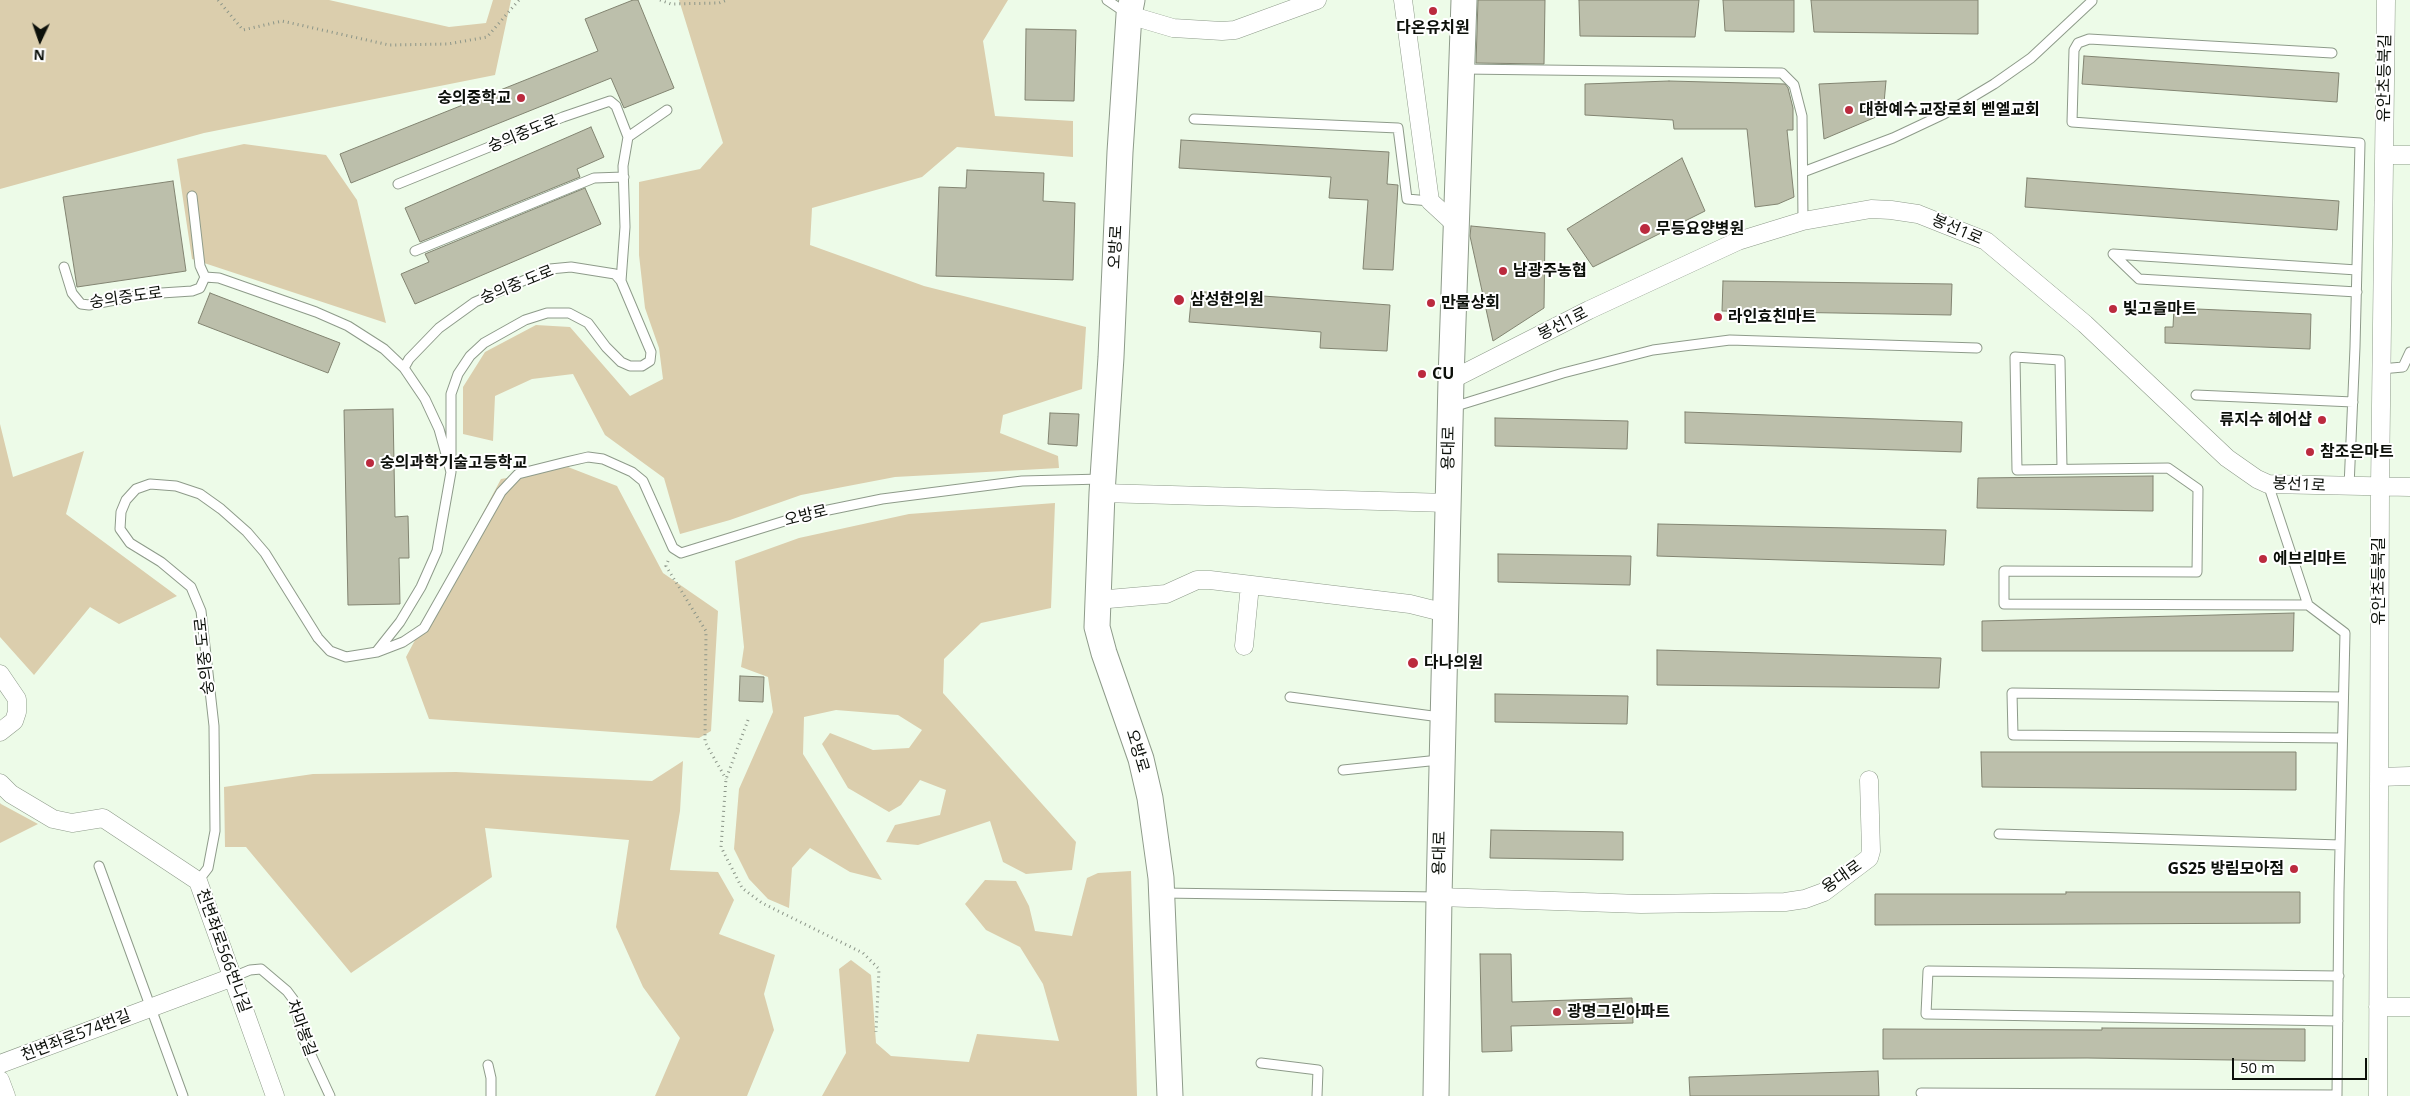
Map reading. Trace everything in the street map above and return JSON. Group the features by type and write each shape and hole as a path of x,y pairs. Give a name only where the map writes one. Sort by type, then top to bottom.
{"street":[{"path":"1130,8 1173,28 1222,31 1235,30 1317,0"},
{"path":"1403,0 1430,201 1456,226"},
{"name":"용대로","path":"1436,1096 1450,408 1464,0"},
{"name":"유안초등북길","path":"2378,1096 2380,487 2386,0"},
{"name":"오방로","path":"1130,8 1102,486 1098,628 1104,653 1141,758 1150,798 1162,893 1170,1096"},
{"path":"2384,155 2410,155"},
{"name":"봉선1로","path":"1451,380 1667,273 1738,241 1803,220 1872,209 1891,210 1918,214 1986,241 2085,324 2227,458 2257,479 2268,484 2410,487"},
{"name":"오방로","path":"1102,486 1448,503"},
{"path":"1098,600 1166,594 1197,580 1410,604 1446,613"},
{"path":"1244,646 1250,585"},
{"path":"0,674 17,699 14,721 0,732"},
{"path":"2379,776 2410,776"},
{"name":"용대로","path":"1439,897 1640,904 1785,902 1806,899 1824,892 1868,858 1871,851 1869,780"},
{"name":"천변좌로566번나길","path":"0,783 11,794 53,818 72,823 103,818 198,881 273,1095"},
{"name":"천변좌로574번길","path":"0,1064 233,977"},
{"path":"2378,1007 2410,1007"},
{"path":"0,1080 6,1096"}],"lane":[{"path":"1107,0 1130,8"},
{"path":"1803,172 1893,138 1944,114 2030,58 2092,1"},
{"path":"2332,53 2089,39 2078,43 2074,50 2072,122 2360,144 2349,487"},
{"path":"1462,69 1782,73 1794,85 1802,116 1803,220"},
{"name":"숭의중도로","path":"398,184 599,103 610,101 616,106 628,137 624,177 625,227 621,281"},
{"path":"628,137 668,110"},
{"path":"1194,119 1398,128 1407,199 1430,201"},
{"path":"416,251 594,178 624,177"},
{"path":"192,196 200,266 205,277 219,278 316,312 348,326 384,349 404,368 425,399 439,429 451,472"},
{"path":"2356,292 2139,279 2113,254 2357,270"},
{"name":"숭의중도로","path":"64,267 72,293 80,304 89,305 146,294 192,291 200,288 205,277"},
{"name":"숭의중 도로","path":"404,368 417,350 454,316 475,302 550,269 571,267 607,272 615,274 621,281"},
{"path":"377,652 400,622 421,587 437,551 451,472 451,394 470,356 484,344 524,320 547,313 569,313 588,323 606,347 622,362 630,366 642,366 650,361 651,352 621,281"},
{"path":"1450,408 1563,373 1653,350 1730,340 1977,348"},
{"path":"2381,369 2403,367 2410,352"},
{"path":"2062,468 2060,360 2015,357 2017,470 2168,468 2198,489 2197,572 2004,571 2004,604 2308,605"},
{"path":"2196,395 2353,402"},
{"name":"숭의중 도로","path":"198,881 208,868 215,831 214,726 201,611 191,587 162,562 130,544 120,529 121,512 126,500 136,489 150,484 176,486 200,494 222,509 247,532 264,553 318,638 330,652 346,656 377,652 403,642 424,628 502,492 518,474 588,457 603,459 632,472 643,481 673,548"},
{"name":"오방로","path":"673,548 681,552 692,551 804,515 882,499 1022,481 1102,486"},
{"path":"1921,1093 2337,1095 2345,633 2308,605 2268,484"},
{"path":"2342,738 2012,735 2012,693 2343,697"},
{"path":"1290,697 1443,718"},
{"path":"1343,770 1442,760"},
{"path":"1999,834 2340,845"},
{"name":"천변좌로574번길","path":"99,866 151,1007"},
{"path":"1162,893 1439,897"},
{"name":"차마봉길","path":"233,977 250,970 261,969 287,991 293,999 306,1042 330,1096"},
{"path":"2338,1020 1926,1014 1928,971 2339,976"},
{"path":"151,1007 183,1096"},
{"path":"1261,1063 1318,1070 1317,1096"},
{"path":"488,1066 491,1078 491,1096"}],"path":[{"path":"218,0 243,30 282,21 388,45 448,44 487,37 519,0"},
{"path":"660,0 671,4 719,4 727,0"},
{"path":"673,548 666,566 706,631 705,742 726,779"},
{"path":"748,720 726,779 721,847 742,888 762,903 863,953 879,969 876,1032"}],"shaded area":[{"path":"0,0 329,0 449,27 486,23 493,0 511,0 495,75 204,133 0,189"},
{"path":"679,0 1008,0 983,41 995,116 1073,121 1073,157 957,147 922,177 812,208 810,245 924,286 1086,327 1082,389 1003,415 1000,433 1058,456 1059,468 895,477 801,495 730,520 680,534 664,478 605,435 573,374 532,379 495,396 493,441 463,434 463,387 485,352 536,325 570,327 630,396 663,379 659,348 645,308 639,255 639,182 700,169 723,143"},
{"path":"244,144 326,155 357,200 386,323 192,259 177,159"},
{"path":"0,424 13,477 84,451 66,514 177,596 119,624 90,607 34,675 0,637"},
{"path":"568,467 617,486 663,573 718,611 711,731 699,738 429,719 406,657 501,479"},
{"path":"1055,503 1051,608 981,623 944,659 943,693 1076,842 1072,870 1026,874 1003,862 990,821 918,845 886,842 895,825 940,815 946,790 920,780 901,805 889,812 848,788 822,744 830,733 873,750 909,748 922,730 898,715 836,710 804,717 803,754 882,880 850,872 810,848 792,868 789,908 768,899 749,879 734,849 739,789 773,712 768,677 741,667 744,647 735,561 799,538 909,514"},
{"path":"683,761 680,811 670,870 718,872 734,900 719,934 775,955 764,994 774,1030 747,1096 655,1096 680,1038 643,987 616,927 629,840 485,828 492,877 351,973 246,847 225,847 224,787 313,774 456,772 652,781"},
{"path":"1,804 38,824 0,843"},
{"path":"1131,871 1137,1096 822,1096 846,1053 839,969 851,960 871,975 876,1043 891,1056 969,1062 977,1034 1059,1041 1043,984 1020,947 986,930 965,904 985,880 1016,881 1029,906 1035,931 1072,936 1087,878 1098,873"}],"building":[{"name":"숭의중학교","path":"633,0 638,0 674,88 624,108 611,78 351,183 340,154 598,51 585,19"},
{"path":"1478,0 1545,0 1544,64 1476,63"},
{"path":"1579,0 1699,0 1695,37 1580,36"},
{"path":"1723,0 1794,0 1794,32 1725,31"},
{"path":"1811,0 1978,0 1978,34 1814,32"},
{"path":"1026,29 1076,30 1074,101 1025,100"},
{"path":"2084,56 2339,73 2337,102 2082,84"},
{"path":"1669,81 1785,84 1788,88 1793,108 1793,130 1787,130 1794,197 1778,204 1755,207 1747,129 1674,129 1673,120 1585,115 1585,84"},
{"path":"1886,81 1883,114 1824,139 1819,84"},
{"path":"591,127 604,157 577,169 580,177 420,242 405,208"},
{"path":"1181,140 1389,152 1387,184 1398,185 1393,270 1363,269 1368,200 1329,198 1331,177 1179,168"},
{"path":"1682,158 1705,211 1593,267 1567,229"},
{"path":"967,170 1044,173 1043,201 1075,203 1073,280 936,276 939,187 966,188"},
{"path":"2027,178 2339,201 2337,230 2025,207"},
{"path":"173,181 186,271 77,287 63,197"},
{"path":"585,188 601,224 415,304 401,274 429,262 425,254"},
{"path":"1471,226 1545,233 1544,308 1493,341 1470,236"},
{"path":"1723,281 1952,284 1951,315 1722,311"},
{"path":"1192,291 1390,305 1387,351 1320,348 1321,332 1189,322"},
{"path":"210,293 340,343 328,373 198,323"},
{"path":"2174,308 2311,314 2310,349 2165,343 2165,327 2173,327"},
{"name":"숭의과학기술고등학교","path":"393,409 395,517 408,516 409,558 399,558 400,604 348,605 344,410"},
{"path":"1685,412 1962,422 1961,452 1685,443"},
{"path":"1050,413 1079,414 1077,446 1048,444"},
{"path":"1495,418 1628,421 1627,449 1495,446"},
{"path":"2153,476 2153,511 1977,508 1978,478"},
{"path":"1658,524 1946,530 1944,565 1657,556"},
{"path":"1498,554 1631,556 1630,585 1498,582"},
{"path":"2294,613 2293,651 1982,651 1982,621"},
{"path":"1657,650 1941,658 1939,688 1657,685"},
{"path":"740,676 764,677 763,702 739,701"},
{"path":"1495,694 1628,696 1627,724 1495,722"},
{"path":"1981,752 2296,752 2296,790 1982,787"},
{"path":"1491,830 1623,832 1623,860 1490,858"},
{"path":"2066,892 2300,892 2300,923 1875,925 1875,894 2066,894"},
{"name":"광명그린아파트","path":"1480,954 1511,954 1512,1002 1632,998 1633,1023 1511,1026 1512,1051 1482,1052"},
{"path":"2102,1028 2305,1029 2305,1061 2087,1058 1883,1059 1883,1029 2102,1030"},
{"path":"1878,1071 1879,1096 1690,1096 1689,1077"}],"place":[{"name":"다온유치원","path":"1433,11"},
{"name":"숭의중학교","path":"521,98"},
{"name":"대한예수교장로회 벧엘교회","path":"1849,110"},
{"name":"무등요양병원","path":"1645,229"},
{"name":"남광주농협","path":"1503,271"},
{"name":"삼성한의원","path":"1179,300"},
{"name":"만물상회","path":"1431,303"},
{"name":"빛고을마트","path":"2113,309"},
{"name":"라인효친마트","path":"1718,317"},
{"name":"CU","path":"1422,374"},
{"name":"류지수 헤어샵","path":"2322,420"},
{"name":"참조은마트","path":"2310,452"},
{"name":"숭의과학기술고등학교","path":"370,463"},
{"name":"에브리마트","path":"2263,559"},
{"name":"다나의원","path":"1413,663"},
{"name":"GS25 방림모아점","path":"2294,869"},
{"name":"광명그린아파트","path":"1557,1012"}]}
